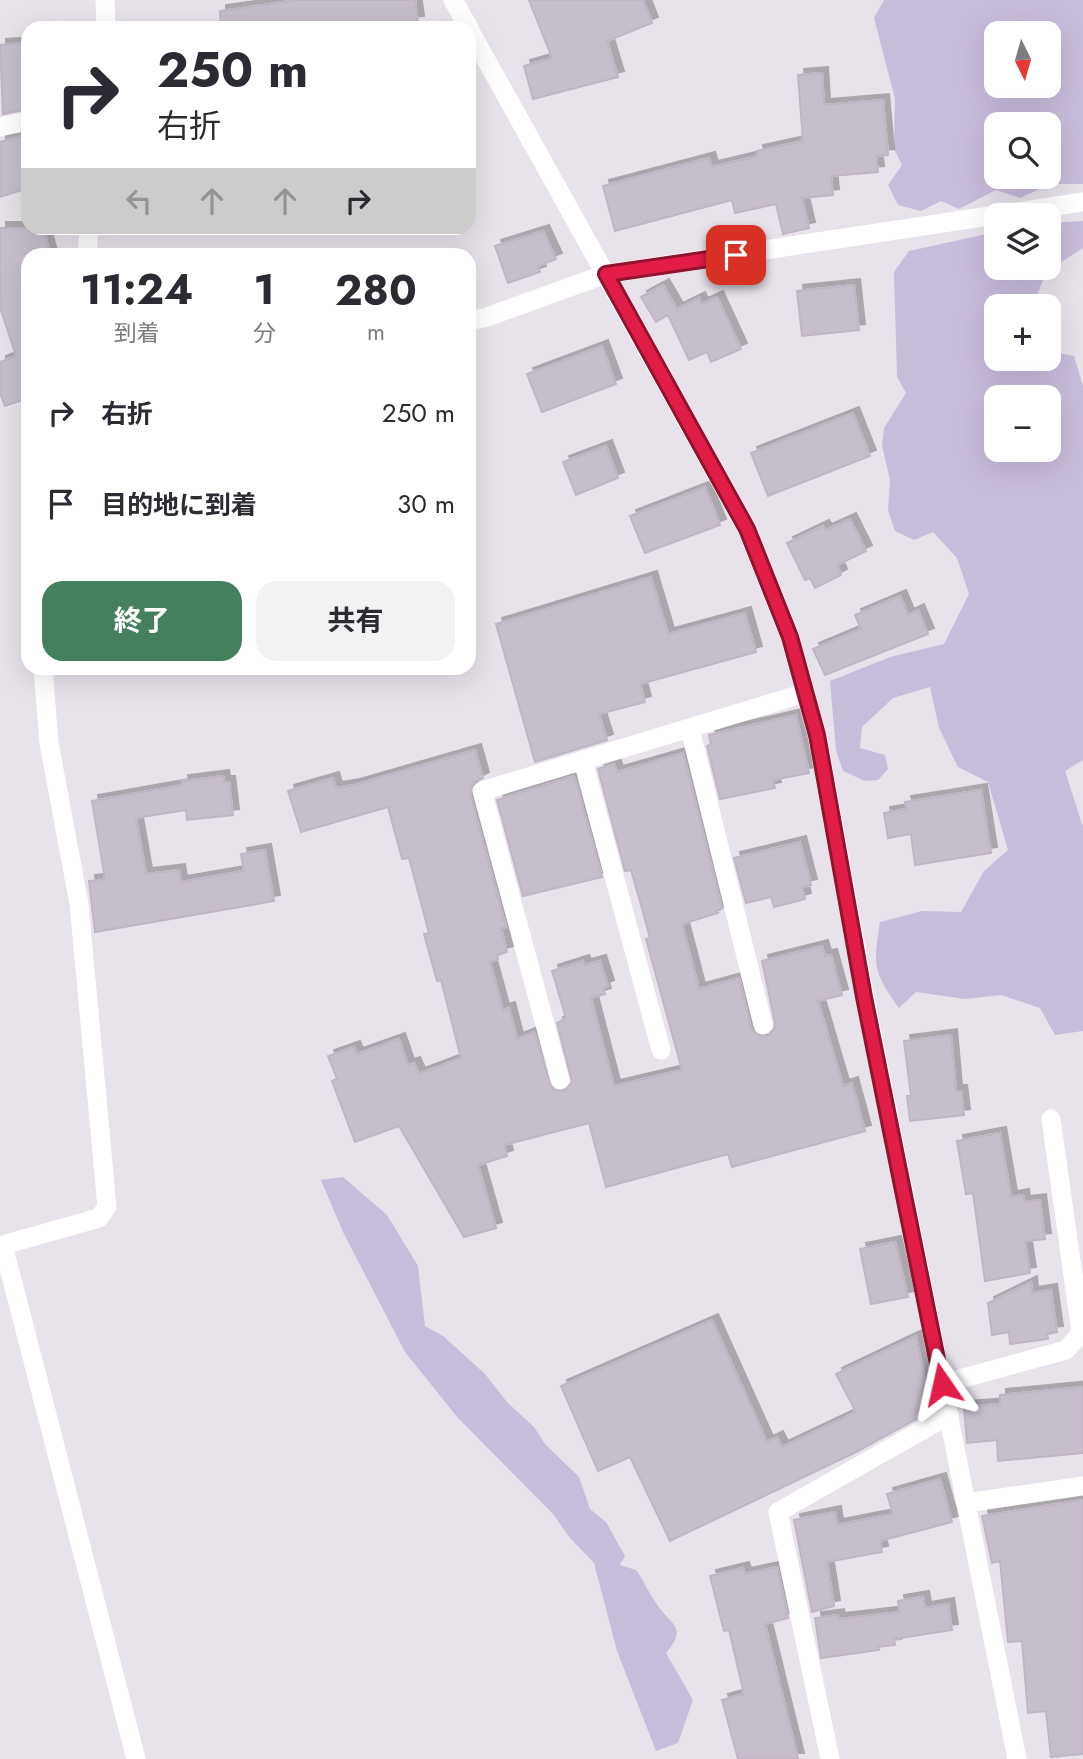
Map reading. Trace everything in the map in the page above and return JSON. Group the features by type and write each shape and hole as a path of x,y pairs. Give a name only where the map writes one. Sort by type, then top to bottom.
{"street":[{"path":"105,0 106,21"},
{"path":"453,0 465,21"},
{"path":"476,41 747,529 790,637 817,735 864,997 1017,1759"},
{"path":"0,127 21,122"},
{"path":"1061,205 1083,202"},
{"path":"476,319 606,274 984,217"},
{"path":"44,675 49,743 79,904 107,1207 99,1218 3,1245 136,1759"},
{"path":"560,1080 482,791 805,693"},
{"path":"690,729 763,1025"},
{"path":"583,761 661,1050"},
{"path":"942,1384 1066,1350 1082,1332 1051,1119"},
{"path":"830,1759 778,1512 949,1415"},
{"path":"966,1503 1083,1486"}],"shaded area":[{"path":"884,0 1083,0 1083,184 1061,184 1061,112 984,112 984,189 1039,189 1020,198 996,190 959,209 941,201 921,211 898,205 888,185 902,165 894,149 895,99 874,18"},
{"path":"1083,221 1083,248 1061,262 1061,222"},
{"path":"984,235 984,280 1043,280 1038,294 984,294 984,371 1061,371 1061,354 1074,356 1083,386 1083,760 1065,771 1083,827 1083,1031 1055,1035 1040,1008 1001,995 965,999 916,992 899,1008 890,996 877,968 876,949 880,922 922,911 961,912 984,871 1008,850 988,782 958,767 939,728 930,687 893,698 862,727 860,748 885,755 888,769 878,780 865,781 843,771 836,750 830,681 890,657 944,644 969,594 957,558 933,532 914,540 895,531 888,511 890,480 882,446 884,428 906,393 897,377 894,272 909,251"},
{"path":"343,1177 387,1215 418,1266 425,1326 443,1336 485,1374 507,1402 534,1427 545,1444 579,1477 590,1509 606,1522 625,1556 620,1565 636,1570 656,1603 675,1626 676,1637 666,1653 693,1700 678,1743 656,1751 617,1651 594,1563 570,1538 553,1514 458,1418 405,1352 343,1232 321,1180"}],"building":[{"path":"298,0 415,0 418,21 221,21 220,11"},
{"path":"529,0 643,0 652,23 607,41 618,77 533,99 524,66 552,58"},
{"path":"21,44 21,110 3,114 0,45"},
{"path":"822,73 824,105 883,100 888,155 876,156 878,172 831,176 833,195 802,198 809,228 783,234 776,204 735,213 732,200 615,231 603,186 709,158 712,167 758,156 757,151 803,141 798,75"},
{"path":"21,136 21,190 0,197 0,142"},
{"path":"0,228 21,228 21,235 45,235 49,248 21,248 21,400 5,406 0,393 0,362 16,356 0,307"},
{"path":"543,231 556,259 538,266 540,272 508,283 495,246"},
{"path":"663,285 677,309 699,298 702,304 717,297 741,349 711,362 707,352 689,360 668,315 656,322 641,297"},
{"path":"854,285 859,330 802,336 797,291"},
{"path":"602,346 616,384 542,412 527,374"},
{"path":"853,413 870,456 768,496 751,453"},
{"path":"606,446 618,478 576,495 563,462"},
{"path":"705,487 720,525 645,553 630,516"},
{"path":"850,519 866,551 837,565 841,575 815,588 810,578 805,580 787,543 823,526 826,530"},
{"path":"651,577 668,634 745,613 756,652 640,684 645,702 599,714 607,740 535,762 496,624"},
{"path":"900,596 908,615 918,610 928,634 825,675 813,649 861,629 855,615"},
{"path":"796,715 809,773 773,780 775,788 720,799 707,746 711,744 709,735"},
{"path":"475,750 483,778 473,783 470,794 506,927 501,928 507,952 497,955 498,959 490,962 503,1010 509,1008 517,1039 534,1032 552,1089 564,1092 572,1082 557,1023 566,1018 552,971 583,961 585,965 600,961 608,986 603,988 605,994 591,998 614,1086 682,1070 646,939 650,938 641,905 631,870 625,871 598,769 614,764 617,772 683,753 722,909 717,911 718,913 682,924 699,989 739,978 751,1029 759,1036 767,1037 774,1029 775,1023 762,961 822,946 825,956 831,955 842,995 818,1001 843,1086 852,1083 865,1131 732,1167 728,1154 606,1187 589,1123 504,1145 507,1156 478,1165 496,1228 464,1237 399,1126 355,1142 332,1081 337,1079 328,1056 354,1047 357,1054 399,1039 408,1065 414,1063 419,1074 461,1058 441,980 437,981 424,934 429,933 409,858 402,859 388,807 301,832 288,791 333,778 336,788 354,785"},
{"path":"223,776 224,782 229,782 233,815 187,820 186,810 136,818 146,874 179,870 181,882 244,871 241,854 265,850 274,901 95,932 89,881 105,879 92,801 183,785 182,781"},
{"path":"574,776 602,877 523,896 497,800"},
{"path":"981,790 991,853 915,865 911,834 888,838 884,813 907,809 905,802"},
{"path":"800,842 811,885 802,887 805,899 774,907 771,897 746,903 734,858"},
{"path":"951,1035 956,1091 961,1091 964,1115 910,1121 907,1096 911,1096 904,1041"},
{"path":"1000,1133 1011,1197 1023,1195 1024,1202 1040,1200 1045,1239 1025,1241 1030,1273 985,1281 973,1193 966,1194 957,1141"},
{"path":"895,1242 908,1297 871,1304 860,1249"},
{"path":"1031,1282 1032,1293 1051,1290 1057,1332 1047,1333 1048,1339 1010,1344 1009,1332 992,1335 988,1303"},
{"path":"712,1320 767,1442 777,1437 782,1447 856,1412 836,1374 916,1336 931,1411 856,1452 670,1541 630,1457 598,1471 561,1386"},
{"path":"1083,1387 1083,1453 998,1461 997,1440 967,1443 964,1407 1000,1404 1000,1395"},
{"path":"940,1479 952,1522 880,1541 882,1552 827,1562 834,1606 812,1612 794,1520 835,1512 837,1525 893,1514 887,1494"},
{"path":"1083,1500 1083,1754 1051,1757 1046,1711 1028,1713 1022,1641 1008,1642 1000,1561 992,1563 982,1516"},
{"path":"777,1567 788,1618 765,1624 798,1759 738,1759 722,1700 744,1694 729,1630 724,1631 710,1576 743,1568 745,1574"},
{"path":"923,1597 925,1608 948,1604 952,1630 894,1639 895,1645 878,1647 879,1650 821,1658 815,1618 838,1615 839,1619 900,1612 898,1601"}],"route":[{"path":"736,255 606,274 747,529 790,637 817,735 864,997 942,1384"}]}
